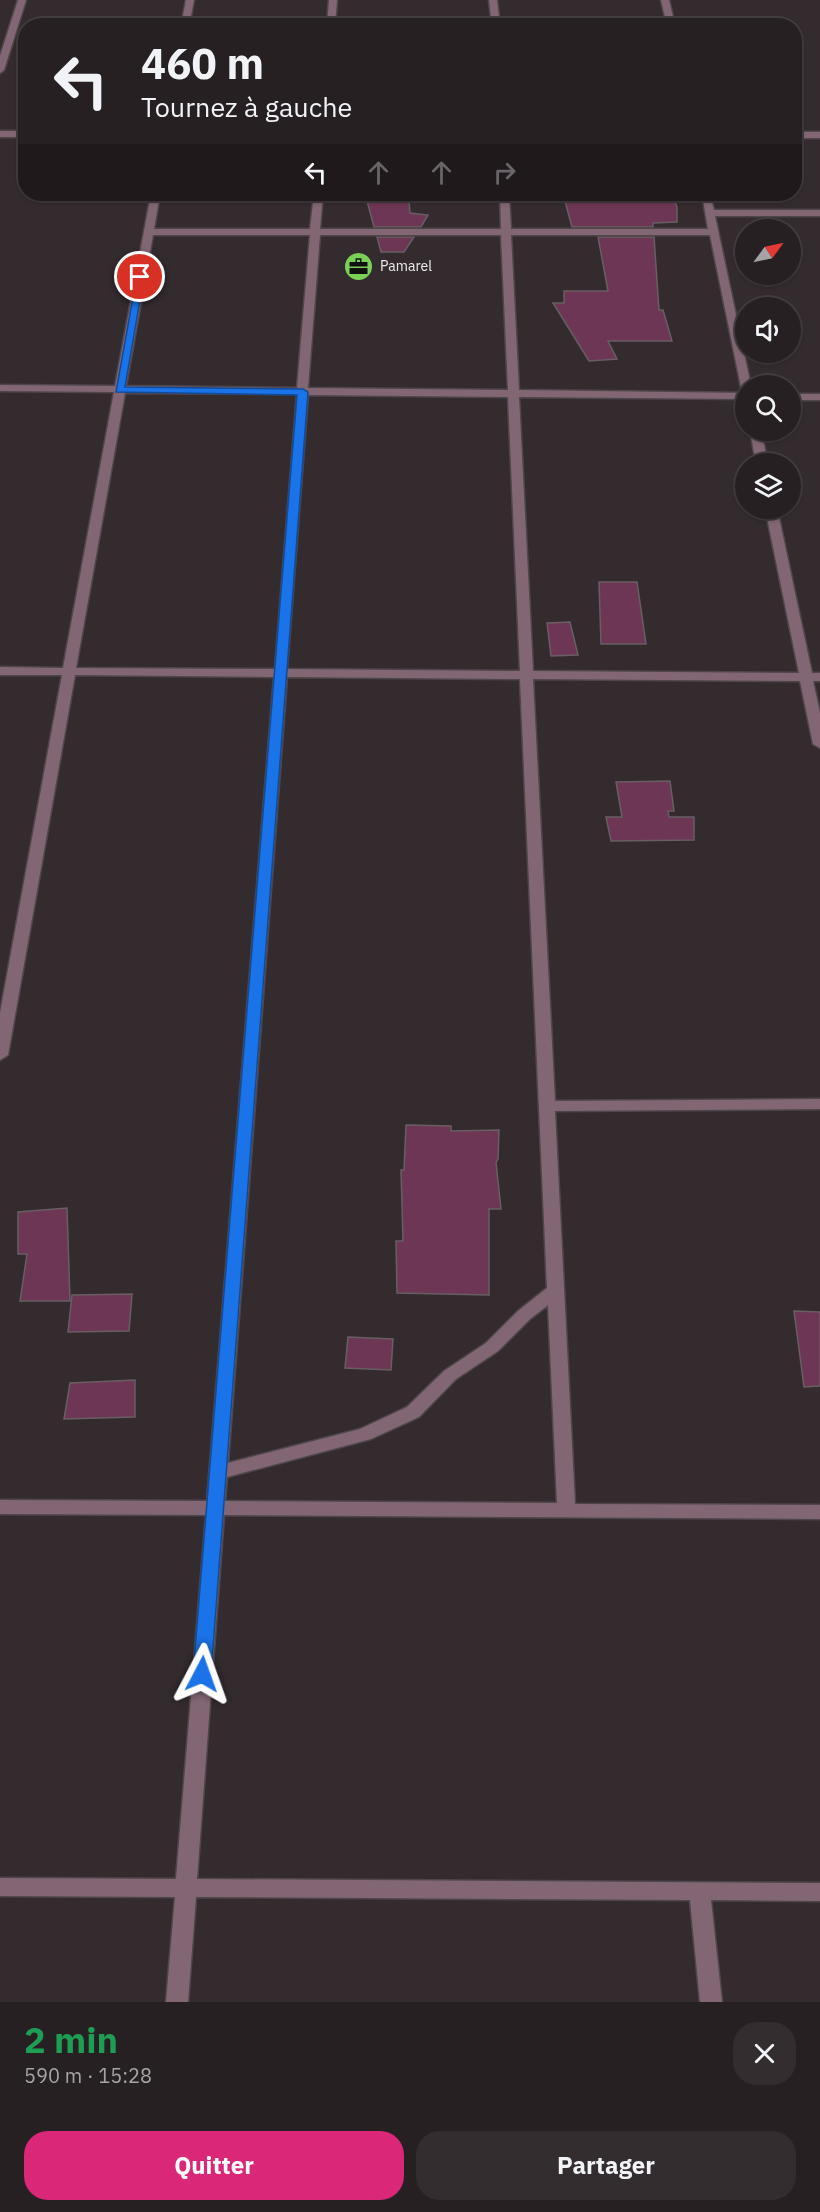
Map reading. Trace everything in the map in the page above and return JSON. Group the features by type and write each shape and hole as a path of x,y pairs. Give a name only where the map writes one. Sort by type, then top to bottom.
{"street":[{"path":"0,70 22,0"},
{"path":"187,18 190,0"},
{"path":"332,18 333,0"},
{"path":"493,0 495,18"},
{"path":"665,0 669,18"},
{"path":"0,134 18,134"},
{"path":"802,135 820,135"},
{"path":"0,1055 154,201"},
{"path":"177,2002 317,201"},
{"path":"504,201 566,1510"},
{"path":"707,201 743,375"},
{"path":"710,213 820,213"},
{"path":"148,232 713,232"},
{"path":"0,388 735,396"},
{"path":"801,397 820,397"},
{"path":"773,519 820,744"},
{"path":"0,671 820,677"},
{"path":"547,1106 820,1104"},
{"path":"217,1473 365,1434 413,1412 450,1375 492,1347 524,1315 555,1290"},
{"path":"0,1507 820,1512"},
{"path":"0,1887 820,1892"},
{"path":"700,1891 711,2002"}],"building":[{"path":"367,201 409,201 410,213 428,215 421,227 374,227"},
{"path":"565,201 675,201 677,207 677,222 653,223 653,227 572,227"},
{"path":"377,237 414,237 404,252 381,252"},
{"path":"598,237 654,237 659,310 663,310 672,341 608,341 617,359 589,361 553,303 564,303 564,291 608,291"},
{"path":"599,582 637,582 646,644 601,644"},
{"path":"570,622 578,655 551,656 547,623"},
{"path":"670,781 674,811 668,811 669,817 694,817 694,840 611,841 606,817 622,817 616,782"},
{"path":"406,1125 451,1126 451,1131 499,1130 496,1162 501,1209 489,1209 489,1295 397,1293 396,1241 403,1241 401,1170 404,1170"},
{"path":"67,1208 70,1301 20,1301 27,1254 18,1254 18,1212"},
{"path":"132,1294 129,1331 68,1332 72,1295"},
{"path":"794,1311 820,1312 820,1386 804,1387"},
{"path":"348,1337 393,1339 391,1370 345,1368"},
{"path":"135,1380 135,1417 64,1419 70,1383"}],"place":[{"name":"Pamarel","path":"359,266"}],"route":[{"path":"140,277 119,390 303,392 202,1674"}]}
